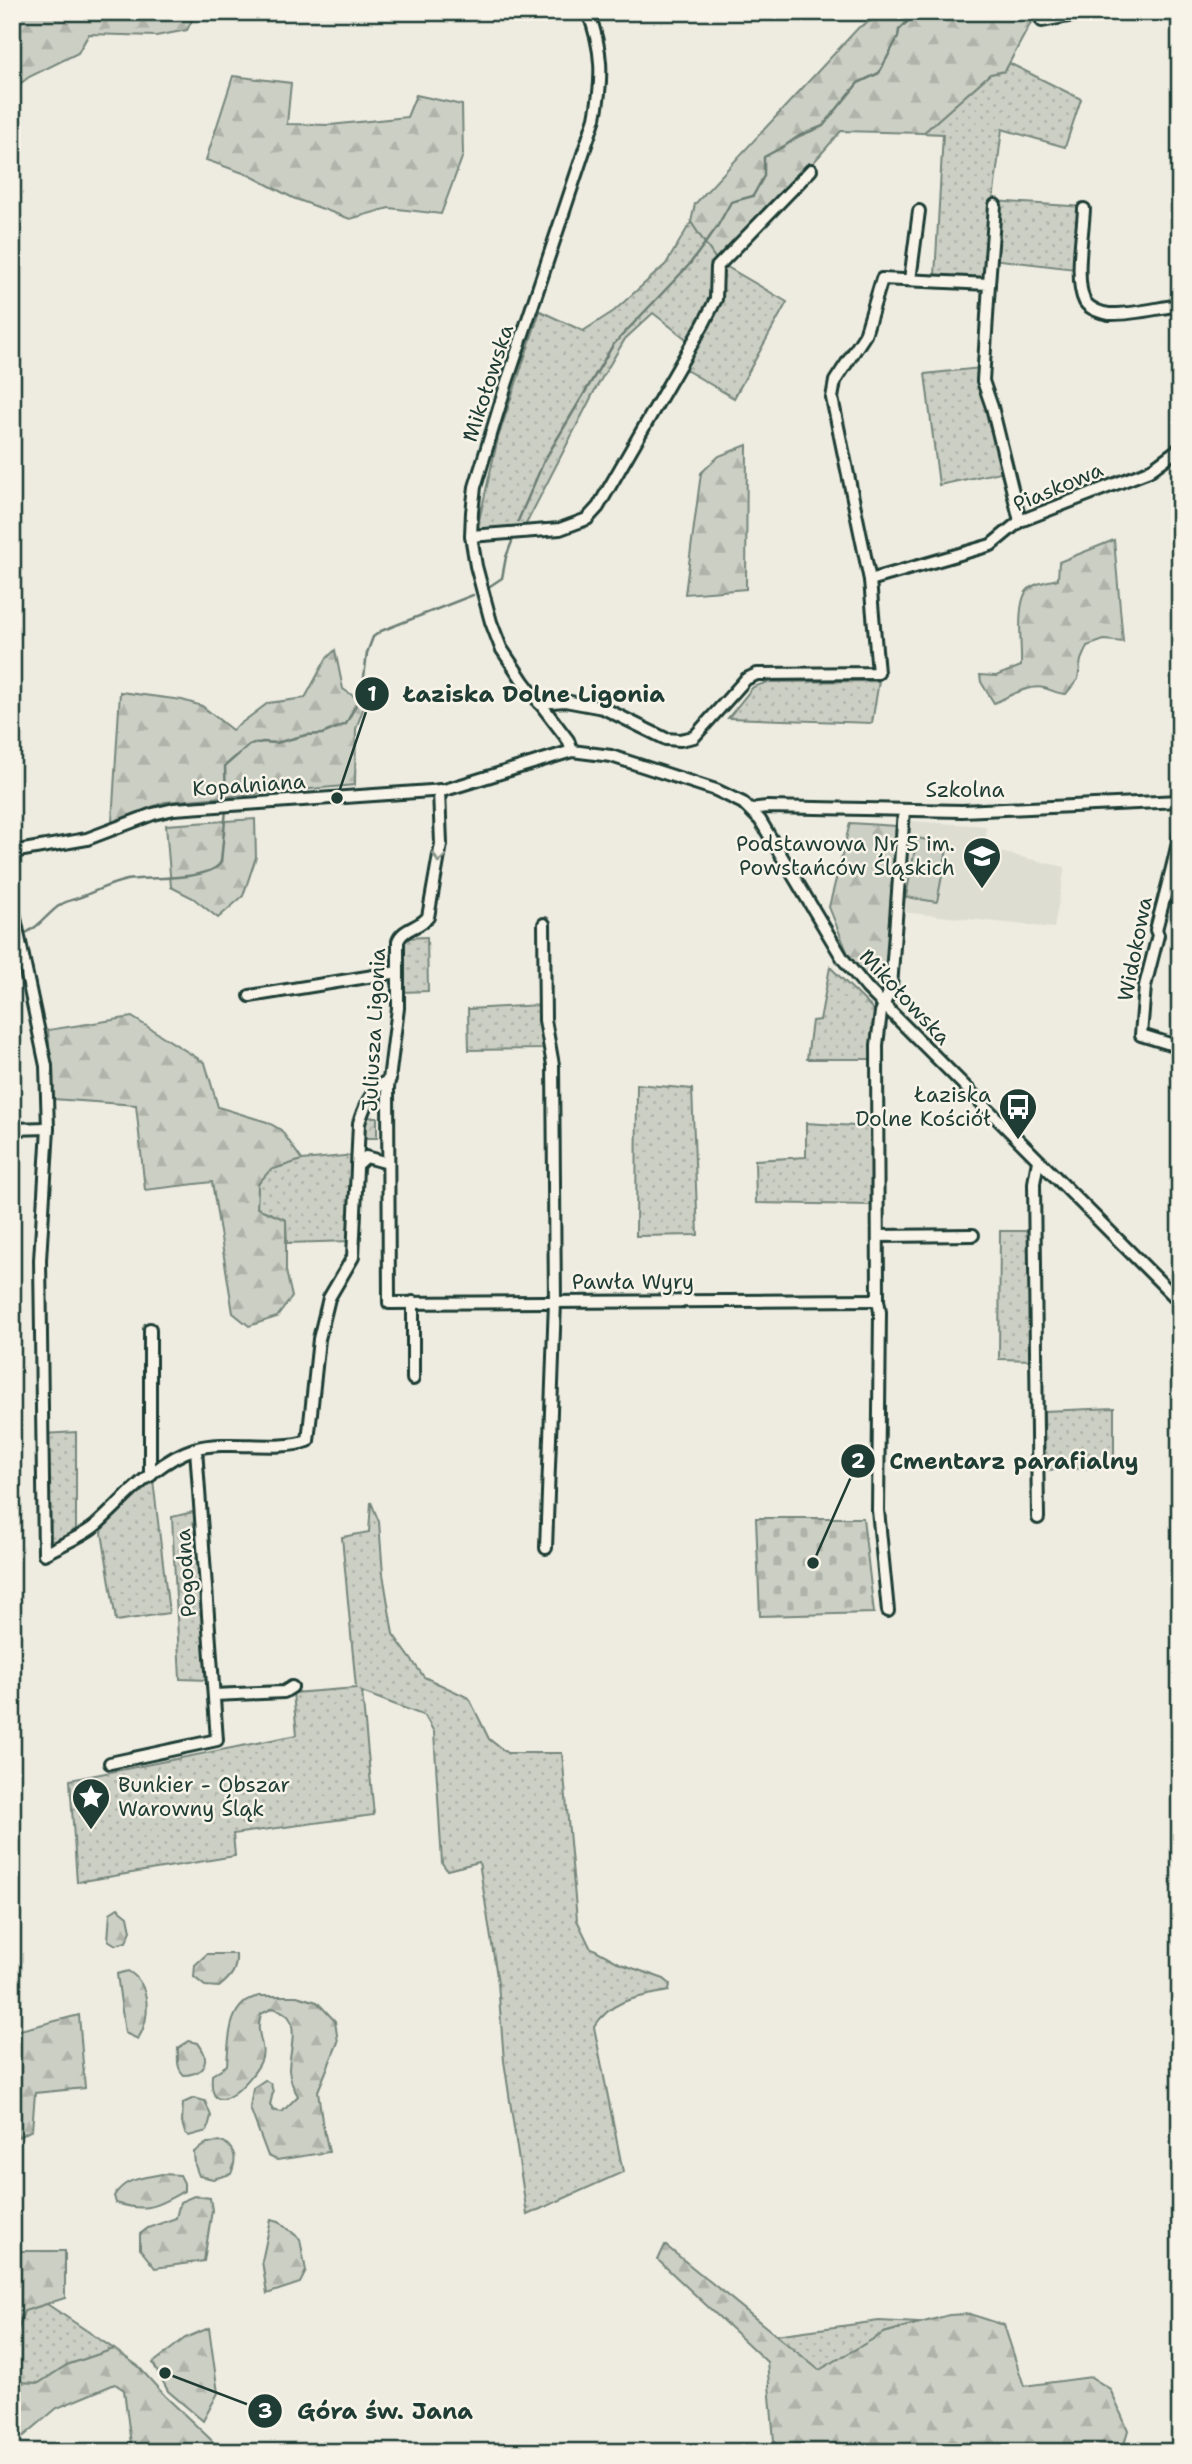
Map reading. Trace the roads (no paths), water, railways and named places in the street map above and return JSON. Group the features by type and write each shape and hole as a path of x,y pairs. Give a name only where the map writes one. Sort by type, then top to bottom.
{"street":[{"name":"Mikołowska","path":"572,751 568,740 539,703 498,640 483,594 471,536 475,487 595,118 600,94 601,62 598,37 588,12"},
{"path":"1042,21 1091,12"},
{"path":"471,536 561,529 587,520 598,507 704,323 716,299 718,267 811,170"},
{"path":"995,205 983,381 1020,521"},
{"path":"1084,209 1081,287 1086,303 1092,309 1108,314 1180,306"},
{"path":"911,280 919,211"},
{"path":"539,703 565,701 603,708 666,739 680,740 694,737 746,679 757,674 877,673 870,580 832,398 835,382 865,334 882,279 989,284"},
{"name":"Piaskowa","path":"870,580 991,545 1020,521 1149,471 1180,448"},
{"name":"Kopalniana","path":"12,852 87,839 153,814 211,806 439,790 572,751 598,753"},
{"name":"Mikołowska","path":"598,753 716,789 752,811 766,828 843,959 885,1007 1180,1302"},
{"name":"Juliusza Ligonia","path":"389,1303 390,1079 398,1007 398,941 402,933 423,923 428,917 441,844 439,790"},
{"name":"Szkolna","path":"752,811 767,807 983,811 1180,801"},
{"path":"888,1611 878,1510 880,1312 876,1069 879,1024 891,987 904,810"},
{"name":"Widokowa","path":"1180,832 1145,986 1141,1035 1180,1048"},
{"path":"12,904 46,1066 48,1128 40,1260 44,1554 94,1527 122,1498 150,1476 196,1449 308,1441 319,1339 329,1298 353,1257 359,1123 365,1104 379,1085 390,1079"},
{"path":"544,924 545,1020 553,1065 555,1302 546,1548"},
{"path":"250,996 398,972"},
{"path":"12,1129 48,1128"},
{"path":"357,1165 366,1157 388,1163"},
{"path":"1038,1161 1034,1183 1038,1518"},
{"path":"878,1236 973,1236"},
{"name":"Pawła Wyry","path":"389,1303 878,1300"},
{"path":"413,1303 413,1379"},
{"path":"150,1329 150,1476"},
{"name":"Pogodna","path":"110,1763 217,1740 196,1449"},
{"path":"214,1695 284,1692 292,1687"}],"waterway":[{"path":"518,521 544,461 613,345 689,265 717,227 731,202 753,196 764,176 764,157 799,136 823,126 858,83 879,73 899,30 908,21 910,12"},
{"path":"490,586 502,578 513,539"},
{"path":"226,803 225,766 249,745 322,734 346,724 362,693 367,653 373,637 381,631 473,595"},
{"path":"21,935 37,926 60,905 111,884 127,880 192,875 215,868 221,862 226,810"}],"place":[{"name":"Łaziska Dolne Ligonia","path":"337,798"},
{"name":"Podstawowa Nr 5 im. Powstańców Śląskich","path":"982,890"},
{"name":"Łaziska Dolne Kościół","path":"1018,1141"},
{"name":"Cmentarz parafialny","path":"813,1563"},
{"name":"Bunkier - Obszar Warowny Śląk","path":"91,1831"},
{"name":"Góra św. Jana","path":"165,2373"}]}
